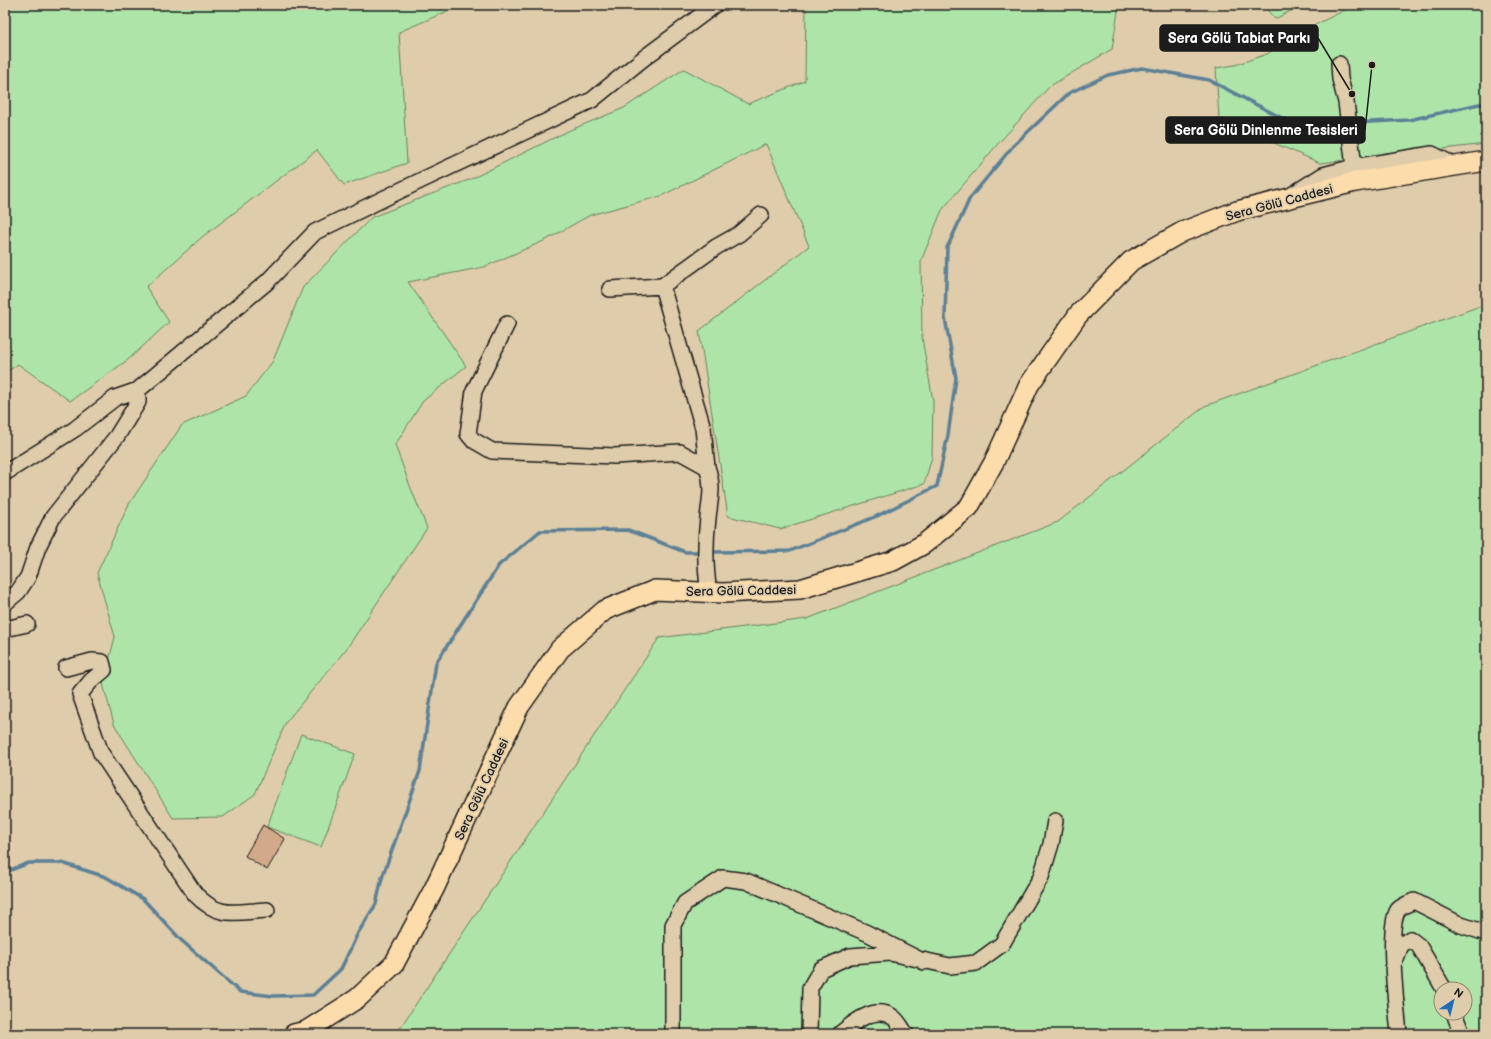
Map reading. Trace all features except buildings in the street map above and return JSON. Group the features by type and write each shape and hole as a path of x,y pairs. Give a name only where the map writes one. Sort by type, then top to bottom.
{"main road":[{"name":"Sera Gölü Caddesi","path":"294,1034 306,1031 358,998 394,964 434,889 519,707 560,649 605,610 655,590 709,592 800,589 893,561 924,544 969,507 994,462 1029,385 1078,315 1131,261 1182,232 1237,211 1355,182 1486,161"}],"street":[{"path":"5,473 75,429 115,398 138,390 267,282 315,232 592,100 644,58 715,5"},
{"path":"1338,64 1346,102 1354,167"},
{"path":"1284,200 1322,175 1354,167 1432,154 1454,165"},
{"path":"610,289 662,286 716,247 739,234 761,215"},
{"path":"662,286 704,428 707,467 712,492 708,518 706,571 709,592"},
{"path":"507,324 474,391 468,434 473,440 492,451 615,456 680,452 707,467"},
{"path":"5,603 18,592 28,577 38,547 53,517 117,436 138,402 138,390"},
{"path":"5,629 27,624"},
{"path":"66,668 92,661 102,662 104,670 91,681 80,694 100,753 195,894 206,906 222,912 267,910"},
{"path":"809,1034 810,988 821,969 850,956 890,954 950,966 976,963 1002,944 1040,878 1051,844 1055,821"},
{"path":"673,1034 674,925 685,903 723,878 746,880 867,933 924,962"},
{"path":"1399,1034 1393,964 1393,922 1399,909 1414,901 1461,925 1486,933"},
{"path":"1393,964 1401,945 1410,939 1419,946 1439,981"},
{"path":"840,1034 856,1020 877,1013 894,1018 906,1034"},
{"path":"1457,1021 1462,1034"}],"green space":[{"path":"5,5 462,5 399,32 407,163 344,185 317,150 202,237 146,287 169,322 129,359 70,401 18,364 5,373"},
{"path":"806,5 1119,5 1112,49 1050,86 996,146 942,210 921,261 922,338 933,401 932,457 924,484 780,529 728,516 699,331 809,246 766,144 661,196 590,215 546,240 484,267 408,282 466,366 423,401 395,445 427,528 347,648 286,722 255,794 223,817 173,818 114,724 103,684 115,637 97,573 129,504 182,425 246,396 273,361 303,287 372,217 471,179 568,131 624,108 684,69 748,104 805,81"},
{"path":"1263,5 1302,5 1275,19"},
{"path":"1355,5 1486,5 1486,144 1320,163 1219,119 1216,68 1235,65 1267,54 1307,29"},
{"path":"1486,305 1486,1034 396,1034 659,638 807,619 1058,522 1205,406"},
{"path":"301,734 355,754 321,847 267,827"}],"waterway":[{"path":"710,552 790,551 877,516 937,486 948,435 956,378 945,318 947,248 970,198 1013,146 1069,93 1108,75 1142,68 1209,80 1303,129 1344,124"},
{"path":"1352,123 1409,120 1479,104 1486,105"},
{"path":"5,872 29,863 62,863 106,877 143,899 181,940 240,992 273,996 313,995 341,969 358,933 376,904 382,878 420,771 436,663 499,565 540,531 628,530 685,552 702,552"}],"place":[{"name":"Sera Gölü Dinlenme Tesisleri","path":"1372,65"},
{"name":"Sera Gölü Tabiat Parkı","path":"1352,94"}]}
